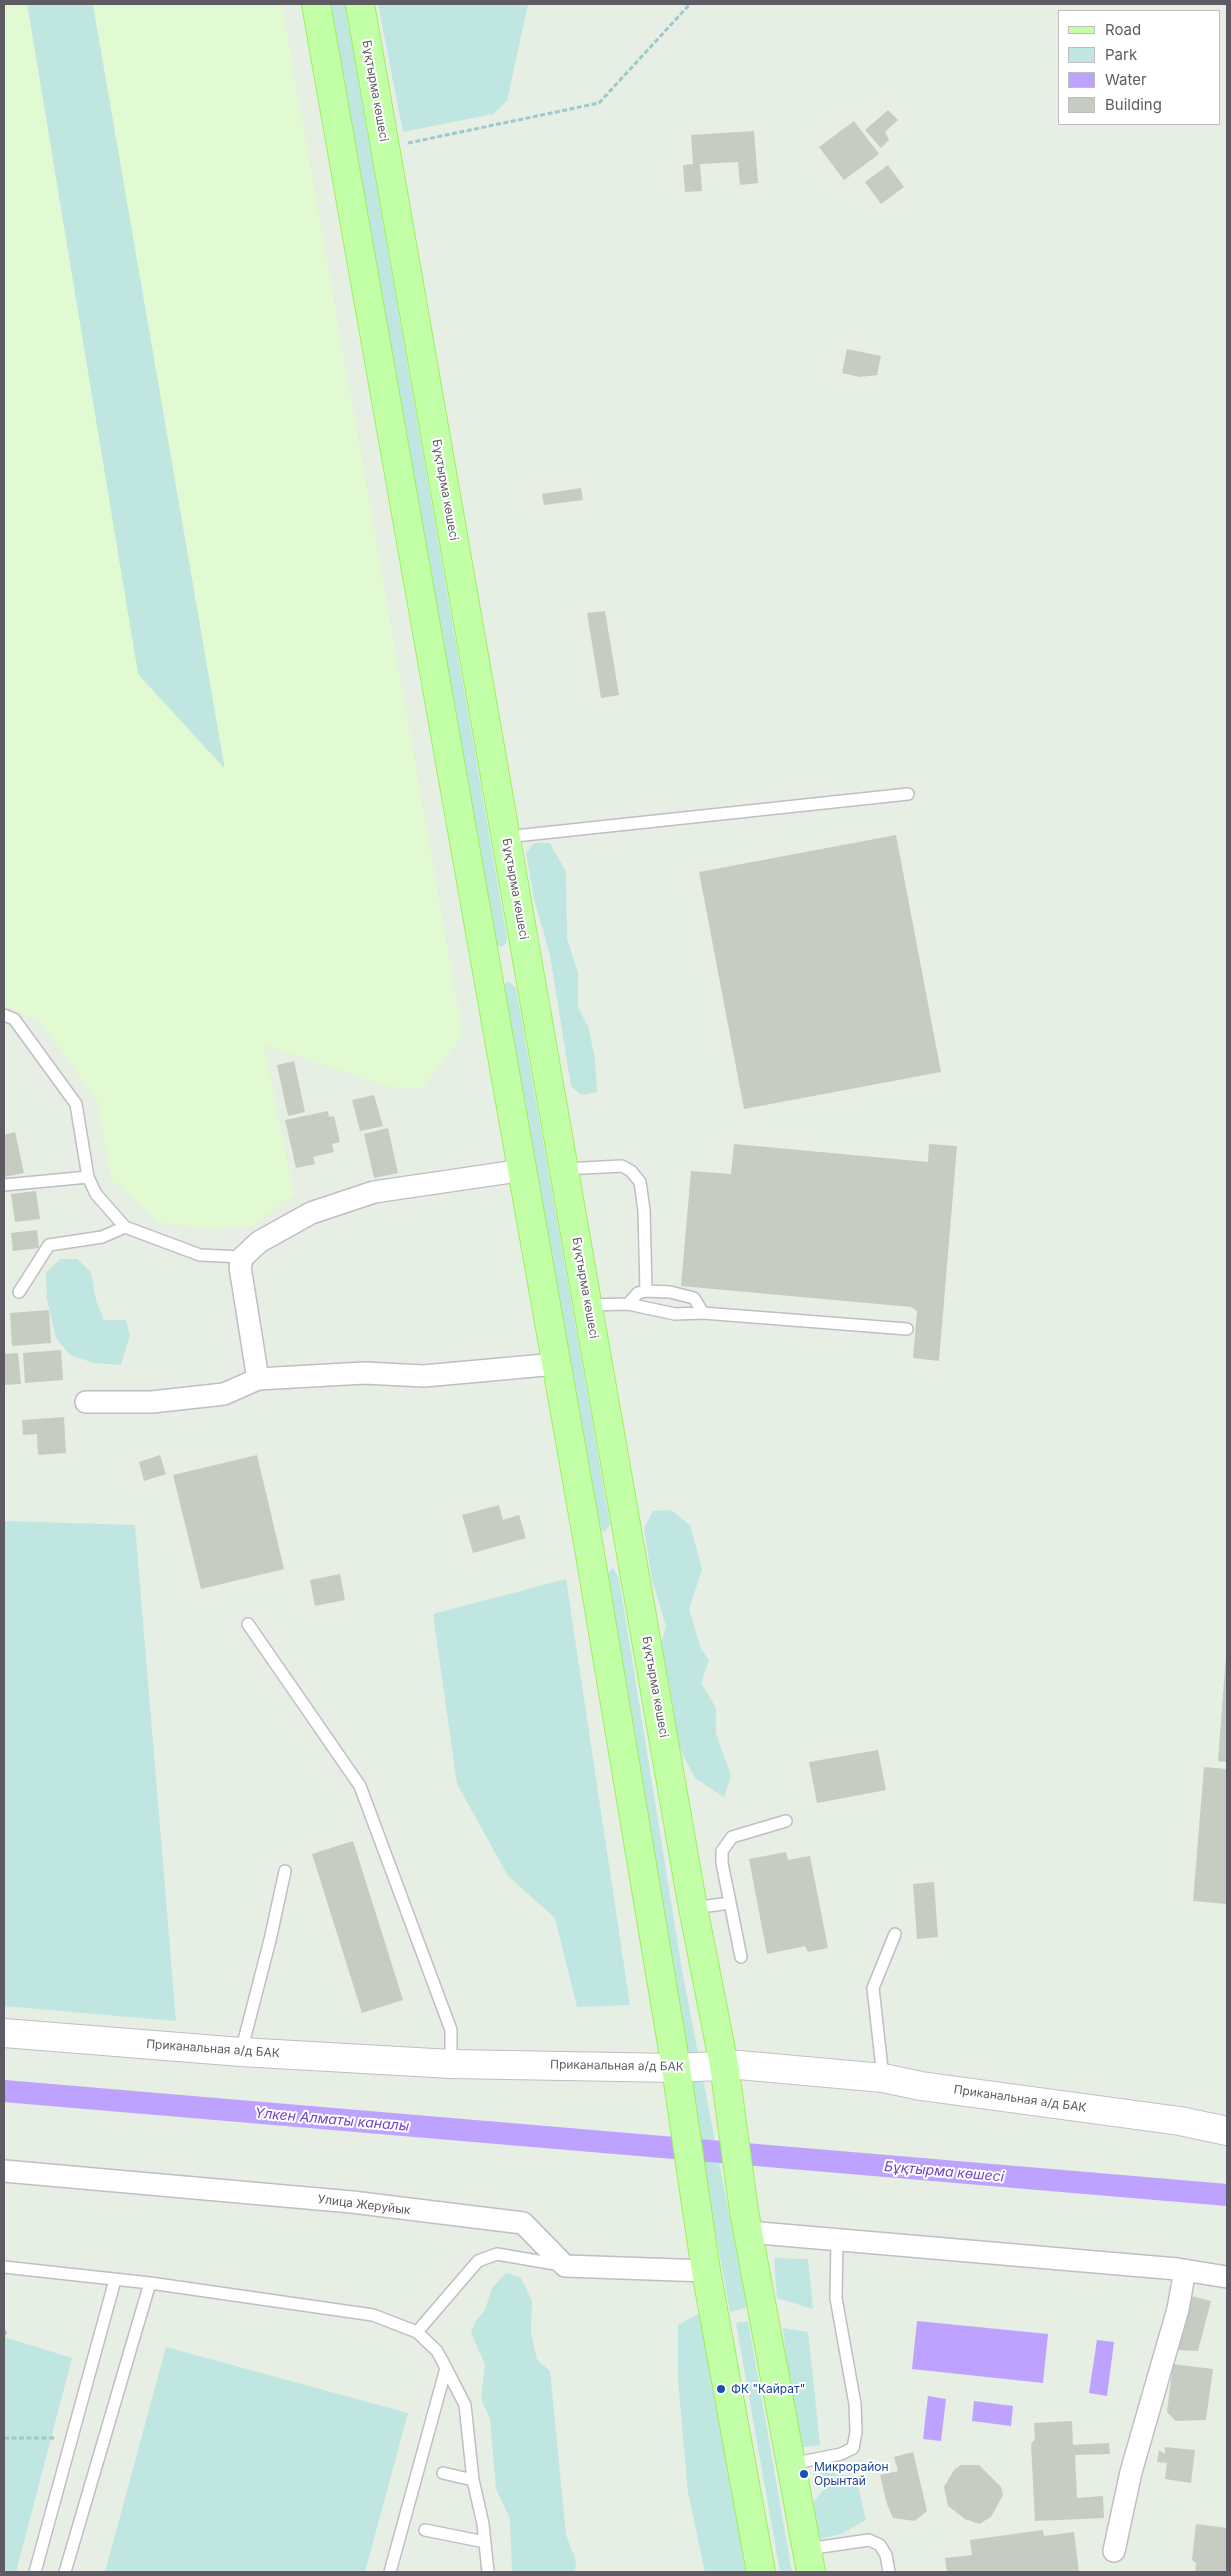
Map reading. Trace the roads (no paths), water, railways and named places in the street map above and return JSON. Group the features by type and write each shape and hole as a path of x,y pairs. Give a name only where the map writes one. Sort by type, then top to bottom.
{"main road":[{"path":"316,4 524,1170 678,2080 706,2271 761,2572"},
{"name":"Бұқтырма көшесі","path":"360,4 693,1908 724,2065 746,2222 809,2561"},
{"path":"488,968 528,964"},
{"path":"589,1548 629,1542"}],"street":[{"path":"258,1380 240,1268 243,1257 259,1242 311,1213 374,1192 524,1170"},
{"path":"86,1402 152,1402 224,1394 258,1380 364,1373 424,1376 556,1364"},
{"name":"Приканальная а/д БАК","path":"4,2033 241,2052 678,2080 724,2065 883,2078 922,2086 1180,2122 1227,2131"},
{"name":"Улица Жеруйык","path":"4,2171 352,2202 523,2223 565,2266"},
{"path":"746,2222 837,2239 1185,2270 1227,2277"},
{"path":"565,2266 706,2271"},
{"path":"1114,2551 1131,2472 1178,2309 1185,2270"}],"lane":[{"path":"506,837 908,794"},
{"path":"4,1014 14,1019 76,1104 88,1177 96,1194 125,1227 200,1255 243,1257"},
{"path":"564,1169 622,1166 631,1171 640,1182 644,1210 646,1290"},
{"path":"4,1185 88,1177"},
{"path":"19,1292 49,1245 102,1238 125,1227"},
{"path":"628,1304 638,1293 646,1290 684,1294 694,1298 703,1313"},
{"path":"588,1305 628,1304 675,1314 703,1313 907,1329"},
{"path":"248,1624 360,1786 451,2030 451,2064"},
{"path":"741,1957 722,1863 722,1851 732,1837 786,1821"},
{"path":"241,2052 270,1940 285,1871"},
{"path":"693,1908 730,1902"},
{"path":"883,2078 873,1988 894,1934"},
{"path":"790,2464 841,2454 853,2448 856,2432 855,2404 836,2298 837,2239"},
{"path":"417,2332 478,2261 497,2254 565,2266"},
{"path":"4,2267 150,2283 373,2315 417,2332 438,2351 465,2405 473,2480 485,2542 488,2572"},
{"path":"35,2572 115,2280"},
{"path":"65,2572 150,2283"},
{"path":"390,2572 446,2368"},
{"path":"443,2473 473,2480"},
{"path":"425,2530 485,2542"},
{"path":"809,2561 869,2540 880,2545 886,2555 890,2572"}],"water":[{"path":"917,2321 1048,2334 1043,2383 912,2369"},
{"path":"1097,2340 1114,2342 1107,2396 1089,2393"},
{"path":"928,2396 946,2399 941,2441 923,2439"},
{"path":"974,2401 1013,2406 1011,2426 972,2421"}],"waterway":[{"name":"Үлкен Алматы каналы","path":"4,2091 1227,2195"}],"place":[{"name":"ФК \"Кайрат\"","path":"721,2389"},
{"name":"Микрорайон Орынтай","path":"804,2474"}]}
